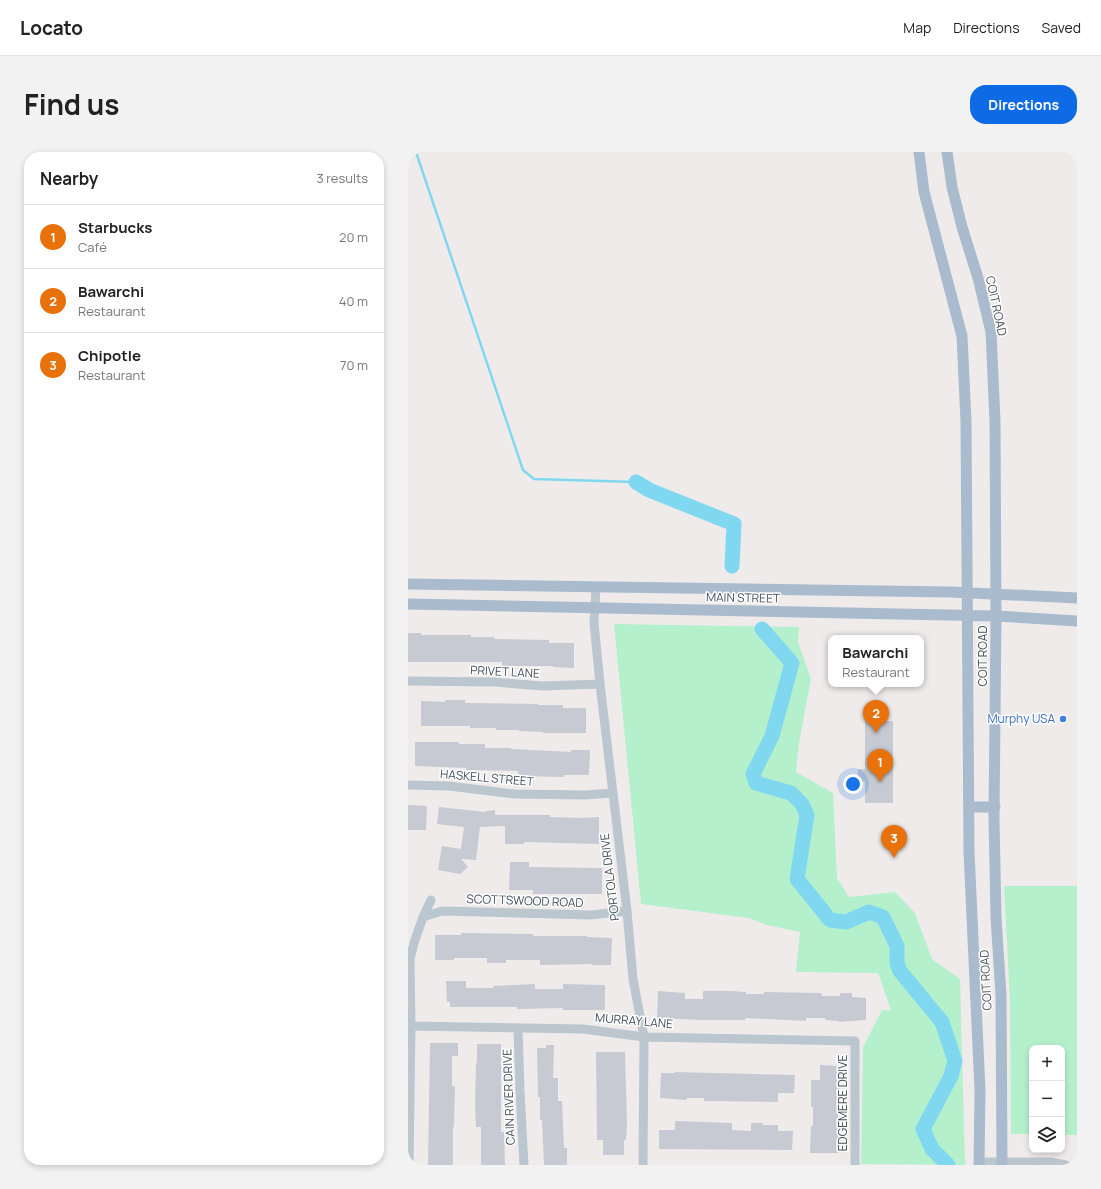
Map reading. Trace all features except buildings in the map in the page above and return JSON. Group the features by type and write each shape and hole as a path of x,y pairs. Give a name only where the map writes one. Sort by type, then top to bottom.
{"main road":[{"name":"COIT ROAD","path":"919,152 924,192 962,336 966,421 969,852 980,1090 979,1164"},
{"name":"COIT ROAD","path":"947,152 952,187 962,227 978,278 990,332 995,421 996,917 1001,995 1002,1164"},
{"name":"MAIN STREET","path":"408,584 996,593 1077,598"},
{"name":"MAIN STREET","path":"408,604 996,616 1077,621"},
{"path":"969,807 995,807"}],"street":[{"name":"PORTOLA DRIVE","path":"596,587 594,623 600,684 627,911 633,979 644,1036 643,1165"},
{"name":"PRIVET LANE","path":"408,681 494,682 543,686 600,684"},
{"name":"HASKELL STREET","path":"408,785 449,786 514,794 586,796 612,793"},
{"path":"410,1165 410,959 423,917 431,900"},
{"name":"SCOTTSWOOD ROAD","path":"423,917 442,911 591,915 627,911"},
{"name":"MURRAY LANE","path":"411,1026 583,1028 644,1036 855,1041"},
{"name":"CAIN RIVER DRIVE","path":"518,1028 524,1165"},
{"name":"EDGEMERE DRIVE","path":"855,1041 855,1165"},
{"path":"979,1164 1050,1162 1066,1165"}],"green space":[{"path":"614,624 799,627 798,642 811,679 799,743 796,772 833,793 837,878 849,897 895,892 915,913 932,959 960,979 965,1165 861,1164 863,1047 882,1010 891,1010 878,973 796,972 800,932 767,925 749,918 641,904"},
{"path":"1004,886 1077,886 1077,1135 1065,1135 1065,1045 1029,1045 1029,1134 1011,1134 1010,1002"}],"waterway":[{"path":"416,152 523,470 534,479 636,482"},
{"path":"636,482 649,490 734,524 732,566"},
{"path":"762,629 792,663 772,736 753,774 756,783 791,793 802,804 807,815 797,879 830,920 846,922 869,912 883,917 897,946 897,963 900,971 942,1022 955,1061 951,1076 923,1129 932,1149 948,1165"}],"place":[{"name":"Murphy USA","path":"1063,719"},
{"name":"Bawarchi","path":"876,733"},
{"name":"Starbucks","path":"880,782"},
{"name":"Chipotle","path":"894,858"}]}
